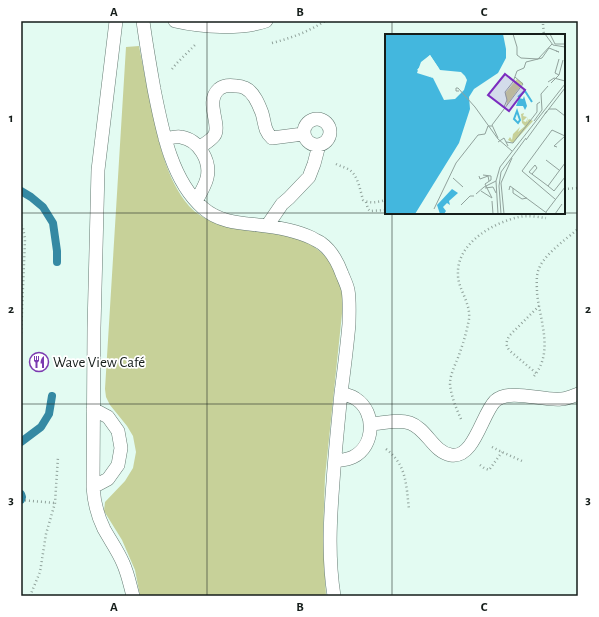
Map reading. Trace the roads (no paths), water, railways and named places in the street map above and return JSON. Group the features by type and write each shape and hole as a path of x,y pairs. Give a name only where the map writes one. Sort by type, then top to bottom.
{"lane":[{"path":"116,21 98,170 94,328 93,487 94,501 98,514 123,563 130,580 133,596"},
{"path":"143,21 148,57 166,139 177,171 184,185 196,201 204,209 227,221 285,228 308,236 321,243 332,255 342,272 348,289 350,310 348,341 341,393 330,532 334,596"},
{"path":"175,21 213,26 241,26 266,21"},
{"path":"199,148 214,135 213,101 215,94 225,86 235,85 245,88 251,93 262,114 268,135 272,138 304,134"},
{"path":"267,226 282,204 309,177 322,144 329,137 330,130 327,124 322,120 315,119 308,122 304,134 306,141 312,145 322,144"},
{"path":"166,139 180,136 188,139 205,155 208,177 196,201"},
{"path":"335,461 353,457 362,450 370,436 371,424 368,413 362,404 357,399 341,393"},
{"path":"371,424 394,421 410,423 422,431 435,446 443,452 451,455 457,455 468,448 476,438 488,411 495,402 502,397 518,395 544,399 561,399 578,394"},
{"path":"93,409 108,417 118,431 121,448 118,465 108,478 93,487"}],"waterway":[{"path":"21,191 43,207 53,223 57,262"},
{"path":"21,442 41,427 49,414 52,396"},
{"path":"21,494 21,500"}],"place":[{"name":"Wave View Café","path":"39,362"}]}
